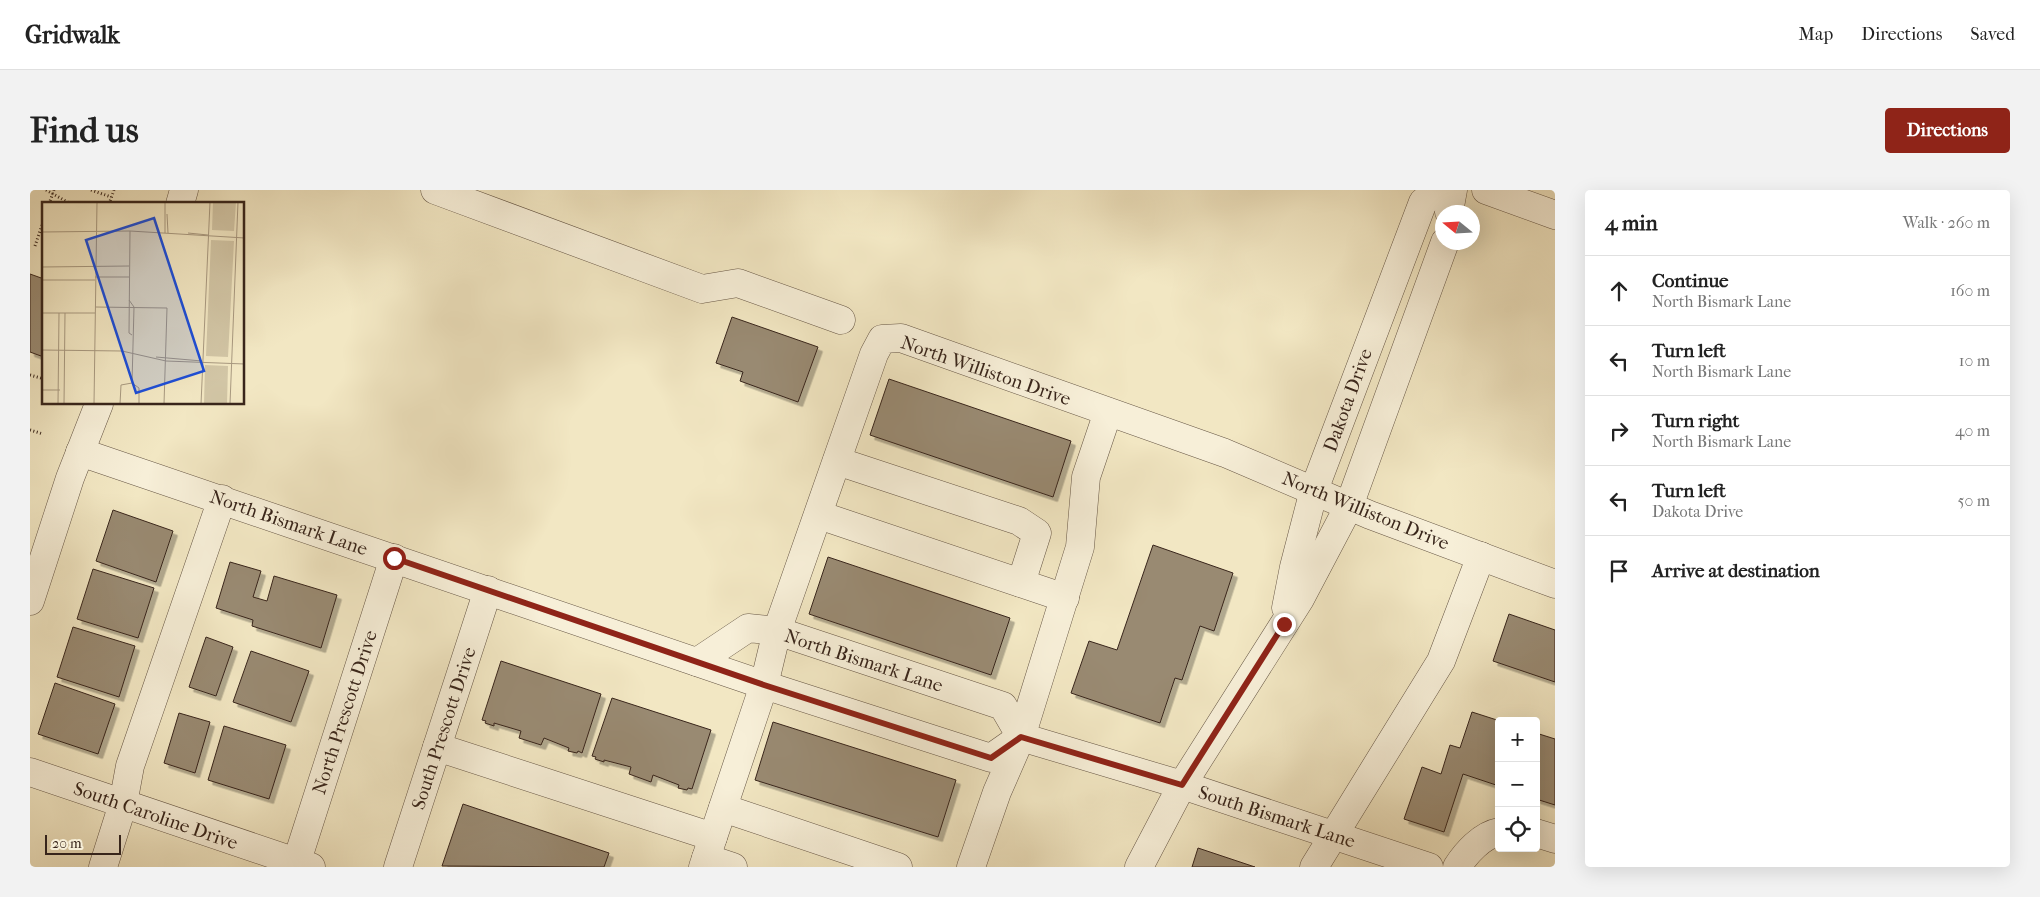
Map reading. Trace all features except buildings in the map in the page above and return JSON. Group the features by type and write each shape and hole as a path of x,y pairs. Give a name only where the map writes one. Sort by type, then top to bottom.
{"street":[{"path":"435,190 702,289 738,283 841,320"},
{"name":"Dakota Drive","path":"1284,624 1294,567 1314,490 1423,202 1440,190"},
{"path":"1451,205 1453,190"},
{"path":"1486,190 1555,215"},
{"name":"Dakota Drive","path":"1139,867 1182,785 1300,598 1349,506 1441,250"},
{"name":"North Williston Drive","path":"708,854 764,685 777,631 874,354 882,339 901,338 1225,453 1349,506 1555,584"},
{"path":"30,601 80,452 99,405"},
{"path":"971,867 997,792 1021,737 1065,598 1080,548 1086,477 1108,412"},
{"name":"North Bismark Lane","path":"80,452 764,685 991,758 1021,737 1003,706 777,631 748,628 697,662"},
{"path":"837,461 1020,521 1037,533 1021,583"},
{"path":"103,867 124,804 130,766 222,499"},
{"path":"819,515 1065,598"},
{"path":"1314,867 1440,661 1481,556"},
{"name":"North Prescott Drive","path":"301,865 394,558"},
{"name":"South Prescott Drive","path":"398,867 488,590"},
{"path":"1021,737 1182,785"},
{"path":"437,747 708,854 733,867"},
{"name":"South Caroline Drive","path":"30,772 301,865"},
{"name":"South Bismark Lane","path":"1182,785 1428,867"},
{"path":"723,808 898,867"},
{"path":"1457,867 1466,853 1495,833"},
{"path":"1540,834 1555,840"}],"path":[{"path":"46,190 53,191 68,202"},
{"path":"91,190 112,197"},
{"path":"110,202 114,190"},
{"path":"35,246 42,226"},
{"path":"30,430 43,434"}],"route":[{"path":"394,558 764,685 991,758 1021,737 1182,785 1284,624"}]}
